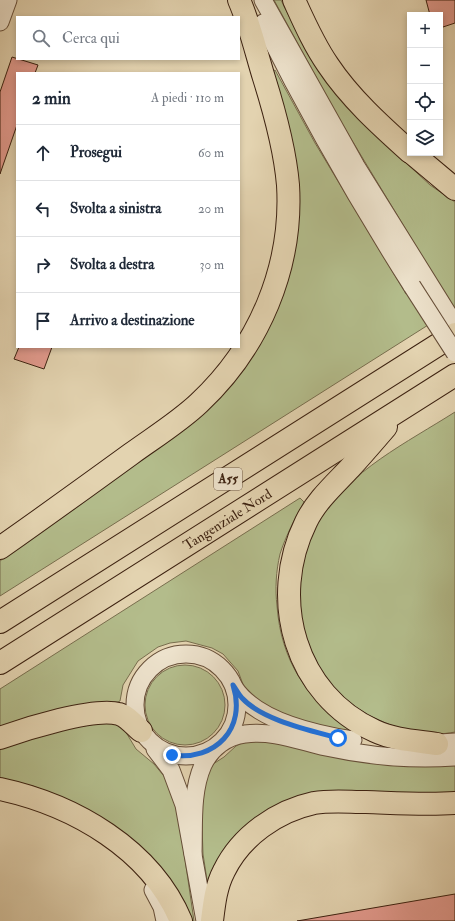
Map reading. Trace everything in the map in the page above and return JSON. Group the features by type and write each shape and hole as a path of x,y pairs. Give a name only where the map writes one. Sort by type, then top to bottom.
{"highway":[{"path":"0,548 199,404 238,360 254,335 264,313 279,272 284,248 288,206 288,184 277,123 259,60 239,0"},
{"path":"294,0 314,41 328,65 366,110 407,148"},
{"path":"416,156 455,189"},
{"name":"A55","path":"0,622 455,334"},
{"name":"Tangenziale Nord","path":"0,663 455,375"},
{"path":"402,408 349,469 330,488 306,521 292,559 288,579 288,600 297,647 306,665 326,695 341,710 375,731 397,738 446,743"},
{"path":"0,738 41,724 104,713 118,714 129,719 144,736"},
{"path":"0,789 46,802 94,826 139,858 158,881 181,921"},
{"path":"212,921 218,886 231,859 254,833 278,817 314,803 455,803"}],"street":[{"path":"0,22 8,0"},
{"path":"252,0 294,85 343,172 419,282 455,325"},
{"path":"263,0 356,166 419,282 455,353"},
{"path":"204,921 184,805 179,788 171,770 144,736 134,710 137,688 149,669 168,657 190,654 211,661 228,675 241,698 262,712 312,731 368,742 393,745 446,743"},
{"path":"193,854 194,806 197,786 203,765 228,734 236,716 236,695 233,685"},
{"path":"144,736 165,752 185,757 198,755 220,743 245,734 264,733 279,735 326,747 364,753 419,758 455,757"},
{"path":"94,826 147,882 159,900 165,921"}],"green space":[{"path":"274,0 281,0 305,48 390,148 430,185 455,202 455,308 0,596 0,561 200,413 237,348 240,348 240,342 291,252 270,73 275,70 315,143 406,294 434,276 339,119"},
{"path":"455,412 455,732 427,734 409,731 381,721 354,706 332,686 315,662 304,636 299,607 299,578 306,549 319,521 331,503 346,487 362,472 380,459"},
{"path":"300,498 304,502 285,540 280,554 276,580 279,626 290,660 298,676 308,691 320,704 349,729 347,733 280,715 247,695 238,671 223,654 212,648 186,641 170,643 158,647 138,661 123,685 120,701 118,702 73,707 43,713 0,727 0,689"},
{"path":"185,665 200,668 213,677 222,690 225,705 222,720 213,733 200,742 185,745 170,742 157,733 148,720 145,705 148,690 157,677 170,668"},
{"path":"114,721 124,729 136,749 154,764 168,781 177,804 194,921 187,921 87,810 59,796 33,786 0,779 0,746 27,735"},
{"path":"266,740 313,752 360,761 407,766 455,765 455,795 316,795 209,882 207,880 203,854 201,797 210,766 224,757 236,746 244,742"}],"building":[{"path":"426,0 455,0 455,23 443,27 443,12 429,12"},
{"path":"12,57 16,58 16,60 22,60 38,65 35,72 16,72 16,128 0,174 0,92"},
{"path":"19,348 52,348 44,369 14,359"},
{"path":"455,894 455,921 297,921"}],"route":[{"path":"172,755 185,757 198,755 220,743 228,734 233,726 236,716 236,695 233,685 241,698 262,712 278,720 338,738"}]}
